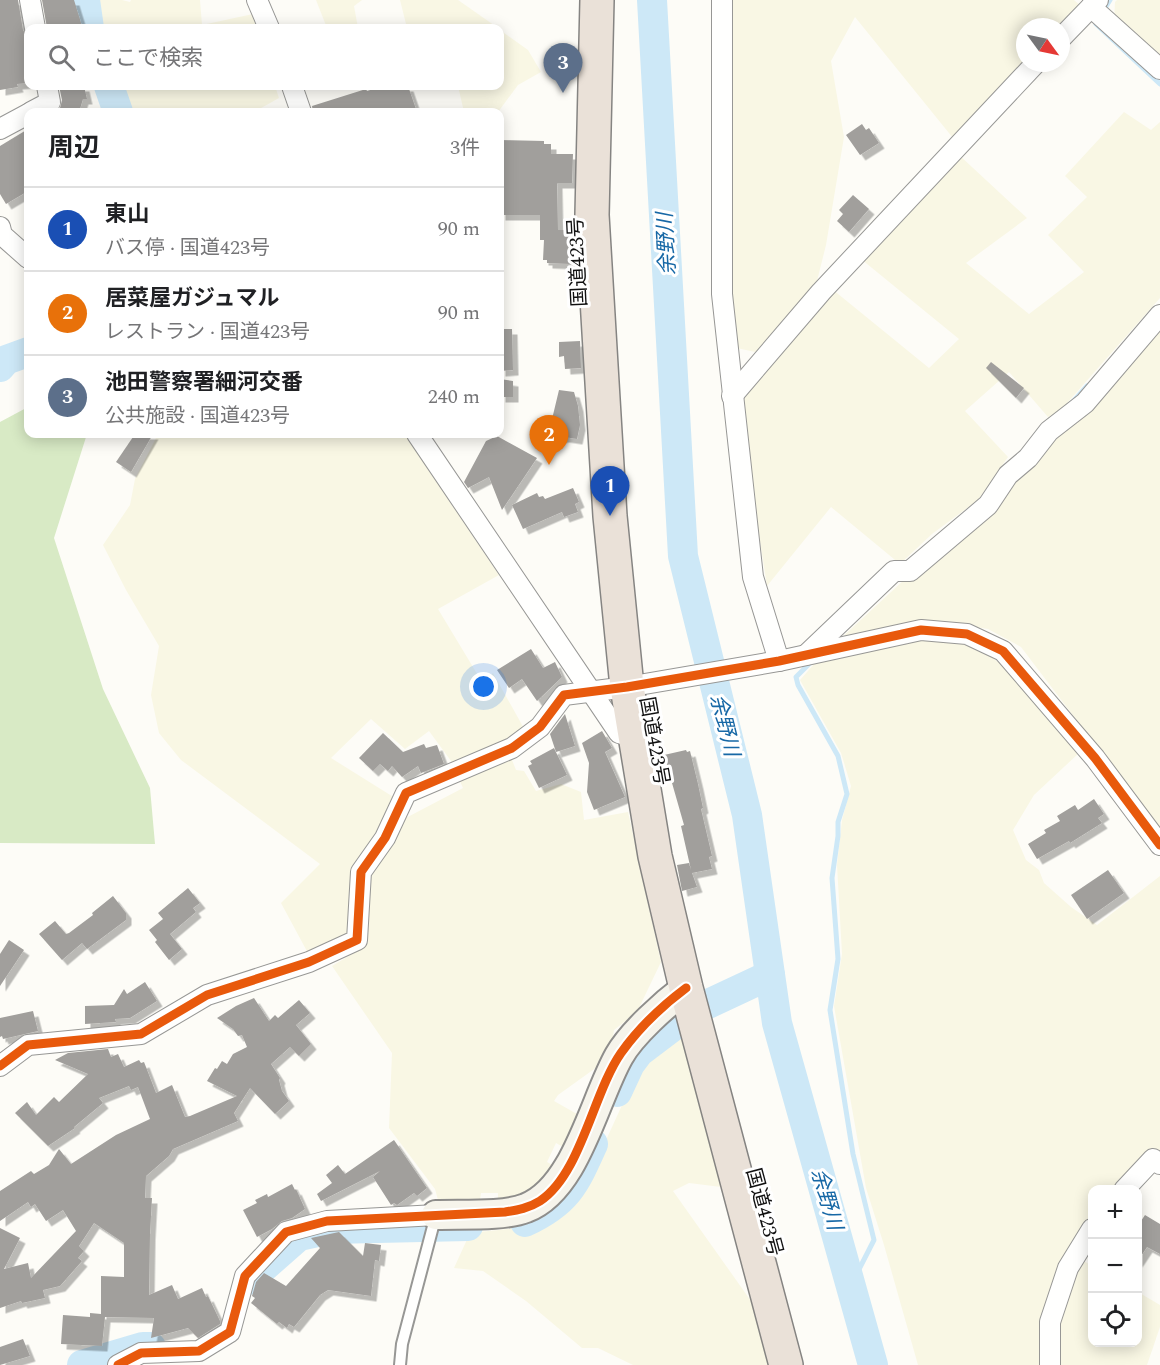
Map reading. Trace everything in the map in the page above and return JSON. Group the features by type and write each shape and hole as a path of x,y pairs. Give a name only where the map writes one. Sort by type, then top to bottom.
{"highway":[{"name":"国道423号","path":"597,0 592,215 610,516 627,687 655,856 686,988 786,1365"}],"street":[{"path":"30,0 34,24"},
{"path":"257,0 267,24"},
{"path":"722,0 722,294 753,577 774,662"},
{"path":"1070,29 1095,4 1160,69"},
{"path":"732,396 821,292 1028,72"},
{"path":"39,108 50,102 47,90"},
{"path":"293,90 300,108"},
{"path":"0,129 24,116"},
{"path":"0,227 2,235 24,254"},
{"path":"806,655 894,571 910,570 988,505 1008,475 1028,458 1049,430 1085,404 1160,315"},
{"path":"420,438 590,693 619,733 637,738"},
{"path":"0,1066 28,1045 141,1034 207,995 309,962 357,940 361,872 385,838 406,793 512,748 540,728 564,695 590,693 774,662 921,630 967,634 1003,651 1095,758 1160,845"},
{"path":"118,1365 141,1353 200,1351 230,1332 245,1276 286,1232 327,1221 505,1212 525,1209 539,1202 550,1194 568,1169 620,1054 667,1003 686,988"},
{"path":"1129,1185 1153,1160 1160,1164"},
{"path":"1050,1365 1050,1322 1068,1268 1088,1236"}],"lane":[{"path":"400,1365 402,1344 436,1215"}],"shaded area":[{"path":"91,0 130,2 131,0 200,0 202,24 95,24"},
{"path":"316,0 362,0 354,6 357,24 325,24"},
{"path":"400,0 458,0 492,24 406,24"},
{"path":"728,0 1074,0 1082,7 1070,18 1016,18 1016,72 953,138 855,17 831,61 844,137 826,245 815,289 760,353 732,347"},
{"path":"1117,0 1160,0 1160,62 1114,21"},
{"path":"253,14 256,24 207,24"},
{"path":"504,33 528,50 541,72 518,85 501,108 463,108 459,90 504,90"},
{"path":"117,90 276,90 279,98 261,108 124,108"},
{"path":"1124,112 1151,130 1160,122 1160,298 1060,411 1048,417 1009,372 965,411 1008,457 978,500 932,534 900,564 831,507 767,586 746,452 743,398 832,289 929,368 959,339 861,259 958,154 1027,218 966,263 1029,314 1084,272 1048,235 1087,197 1065,176"},
{"path":"1160,325 1160,830 1021,647 988,629 945,622 876,630 838,641 1010,482"},
{"path":"156,438 408,438 499,575 438,609 482,682 493,673 526,732 454,765 429,731 405,749 371,719 331,758 395,798 378,835 358,858 355,867 350,934 309,955 281,903 320,864 181,760 159,733 151,695 159,646 103,545 130,505 135,479"},
{"path":"916,637 973,643 1018,677 1079,753 1034,795 1013,830 1026,860 1039,870 1044,883 1071,907 1097,925 1160,876 1160,1153 1121,1185 1088,1185 1088,1224 1070,1252 1088,1263 1088,1347 1142,1347 1142,1294 1160,1305 1160,1327 1147,1365 918,1365 866,1188 834,1006 842,954 837,865 842,820 851,786 841,753 800,680 815,663"},
{"path":"510,755 516,770 524,771 536,791 561,784 581,792 584,820 628,812 661,962 637,1012 614,1030 612,1042 597,1067 558,1095 554,1101 577,1114 563,1147 556,1143 547,1162 556,1167 541,1185 513,1198 498,1199 498,1193 481,1193 480,1200 438,1200 435,1189 389,1128 392,1053 332,966 362,948 368,876 400,821 463,788 458,777"},
{"path":"680,1033 721,1187 689,1183 673,1191 751,1301 769,1365 633,1365 598,1348 582,1348 526,1301 483,1271 454,1268 470,1233 537,1226 574,1201 584,1188 640,1066"}],"green space":[{"path":"24,409 24,438 86,438 54,538 103,689 150,788 155,844 0,843 0,422"}],"building":[{"path":"0,0 18,0 24,32 24,83 17,84 18,87 0,90"},
{"path":"42,0 74,0 81,24 46,24"},
{"path":"60,90 85,90 87,99 83,99 80,108 60,108 62,100"},
{"path":"363,90 409,90 416,108 312,108 312,106"},
{"path":"862,124 866,130 869,128 879,143 860,155 846,135"},
{"path":"24,131 24,193 6,204 0,194 0,146"},
{"path":"504,140 544,141 544,144 551,144 551,154 573,154 572,183 557,183 558,230 570,230 570,264 547,263 547,260 543,260 544,240 540,240 540,215 504,215"},
{"path":"853,195 869,209 849,232 837,221 843,214 839,210"},
{"path":"504,329 512,329 513,370 504,371"},
{"path":"580,341 581,368 565,369 564,356 559,357 559,342"},
{"path":"991,362 1024,388 1016,398 986,368"},
{"path":"504,380 513,381 513,397 504,397"},
{"path":"559,390 574,392 580,425 577,439 564,437 547,440"},
{"path":"132,438 151,438 131,472 116,462"},
{"path":"501,438 537,458 502,510 489,477 468,488 464,482 486,441"},
{"path":"573,488 579,502 575,504 578,512 564,517 562,512 523,529 512,505 537,493 539,497 543,496 545,499"},
{"path":"531,649 543,668 555,662 562,677 537,701 522,679 509,688 497,670"},
{"path":"565,714 575,746 556,752 550,734"},
{"path":"602,731 612,748 605,752 625,797 594,810 587,792 589,763 582,743"},
{"path":"383,733 403,752 424,744 426,748 437,745 444,764 421,773 418,766 402,777 392,766 388,771 380,764 373,771 359,758"},
{"path":"554,748 567,775 539,788 528,766 532,764 530,761"},
{"path":"690,751 698,784 703,808 701,809 712,856 709,857 712,869 692,873 697,887 682,891 677,865 689,863 691,870 681,826 684,825 664,755"},
{"path":"1094,799 1104,814 1098,818 1102,823 1070,843 1069,841 1037,859 1028,844 1046,833 1044,830 1060,821 1057,816 1075,805 1078,810"},
{"path":"1108,870 1124,893 1087,919 1071,895"},
{"path":"188,888 200,903 193,908 196,912 170,934 182,949 169,960 149,930 163,919 158,913"},
{"path":"113,896 126,913 126,920 87,949 82,943 62,960 39,934 55,921 66,934 69,933"},
{"path":"9,940 24,950 0,986 0,954"},
{"path":"145,982 157,1001 130,1018 115,1019 116,1022 85,1024 85,1006 114,1005 124,989 127,994"},
{"path":"254,998 269,1021 275,1015 278,1018 299,1000 310,1013 296,1025 311,1044 299,1056 290,1047 271,1064 280,1078 282,1091 289,1101 275,1114 250,1088 234,1113 238,1121 173,1149 169,1156 146,1176 145,1198 152,1198 149,1295 172,1285 178,1299 202,1288 220,1324 198,1338 188,1328 151,1338 154,1318 105,1317 102,1346 61,1344 63,1315 90,1317 90,1313 101,1314 101,1276 124,1277 124,1243 94,1223 79,1246 84,1251 78,1258 82,1261 60,1286 43,1290 45,1298 22,1303 21,1301 0,1308 0,1228 20,1238 4,1269 28,1263 31,1278 76,1231 63,1210 46,1221 35,1204 31,1207 28,1202 0,1221 0,1191 31,1171 34,1174 49,1165 59,1149 71,1164 116,1135 150,1119 138,1087 131,1090 129,1086 99,1098 103,1103 75,1128 48,1146 15,1113 27,1102 36,1115 54,1097 59,1102 88,1074 55,1060 68,1053 108,1049 111,1057 118,1054 124,1067 139,1060 141,1063 144,1062 156,1093 172,1085 185,1117 190,1116 237,1096 207,1081 222,1061 227,1064 233,1054 247,1047 242,1035 238,1036 233,1029 217,1018"},
{"path":"33,1011 38,1031 3,1039 2,1036 0,1037 0,1018"},
{"path":"394,1140 427,1188 417,1196 414,1193 397,1205 394,1203 391,1205 373,1177 380,1171 321,1201 317,1194 332,1183 326,1175 338,1165 345,1174"},
{"path":"292,1184 305,1209 257,1237 243,1210 257,1203 255,1200 267,1194 268,1197"},
{"path":"1145,1215 1160,1224 1160,1254 1147,1247 1142,1254 1142,1220"},
{"path":"339,1232 363,1256 365,1243 381,1245 379,1261 375,1260 371,1296 328,1290 320,1295 294,1327 289,1324 287,1328 279,1322 277,1324 251,1303 255,1298 252,1296 256,1282 264,1273 286,1286 320,1248 311,1238"},
{"path":"23,1339 30,1356 0,1365 0,1347"}],"waterway":[{"path":"85,0 88,24"},
{"name":"余野川","path":"652,0 683,556 747,815 777,1023 873,1365"},
{"path":"1102,13 1110,0"},
{"path":"1098,21 1096,24 1160,84"},
{"path":"110,90 117,108"},
{"path":"0,367 6,360 24,353"},
{"path":"1071,404 1087,386"},
{"path":"809,664 796,677 798,685 838,756 847,794 838,822 832,878 838,959 830,1010 853,1154 874,1240 851,1285"},
{"path":"708,1004 770,975"},
{"path":"617,1092 630,1064 639,1052 676,1024"},
{"path":"525,1222 540,1215 561,1199 575,1181 593,1144"},
{"path":"249,1280 299,1236 331,1229 468,1226"},
{"path":"82,1365 143,1347 151,1347"}],"cycle path":[{"path":"0,1066 28,1045 141,1034 207,995 309,962 357,940 361,872 385,838 406,793 512,748 540,727 564,695 627,687 779,661 921,630 967,634 1003,651 1095,758 1160,845"},
{"path":"118,1365 141,1353 199,1351 230,1332 245,1276 286,1232 327,1221 505,1212 540,1201 554,1189 566,1172 602,1089 621,1053 651,1018 686,988"}],"place":[{"name":"池田警察署細河交番","path":"563,93"},
{"name":"居菜屋ガジュマル","path":"549,465"},
{"name":"東山","path":"610,516"}]}
